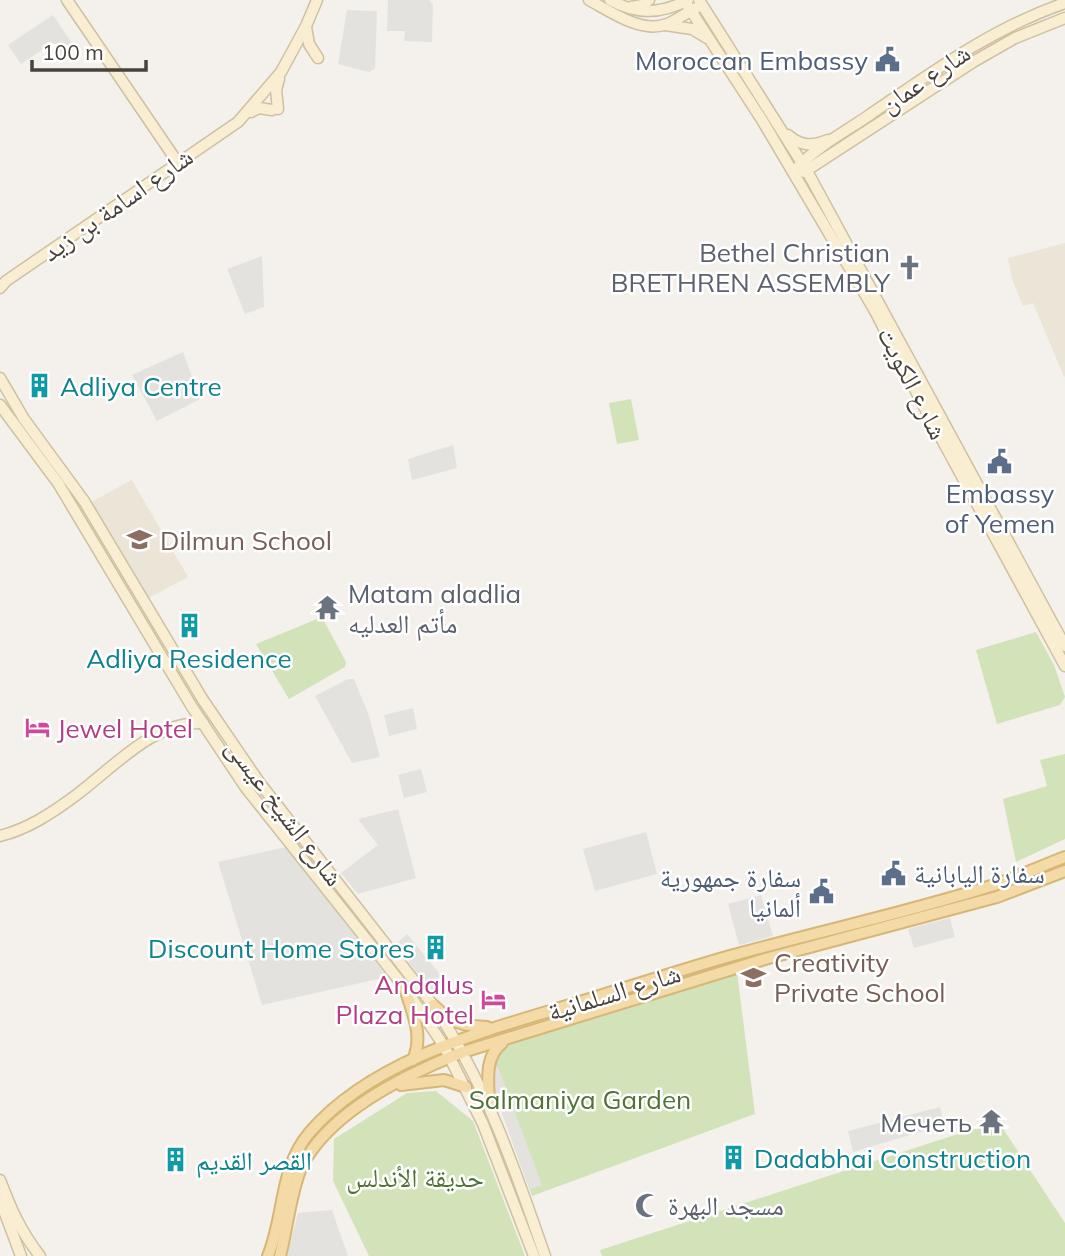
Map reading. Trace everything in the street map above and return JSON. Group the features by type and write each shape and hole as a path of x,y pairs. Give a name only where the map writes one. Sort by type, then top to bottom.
{"main road":[{"path":"67,0 178,163"},
{"name":"شارع اسامة بن زيد","path":"228,128 281,65 311,0"},
{"name":"شارع اسامة بن زيد","path":"2,284 245,115 281,72 317,0"},
{"path":"589,0 642,25 692,29 710,40"},
{"path":"610,0 642,12 701,2"},
{"path":"626,8 643,5 649,0"},
{"name":"شارع الكويت","path":"701,2 782,129 799,170 1065,666"},
{"path":"665,25 687,3"},
{"name":"شارع الكويت","path":"687,3 799,170 1065,646"},
{"name":"شارع عمان","path":"799,170 839,136 977,42 1037,13 1065,4"},
{"name":"شارع عمان","path":"799,170 973,62 1015,38 1065,18"},
{"path":"306,26 309,44 318,58"},
{"path":"245,115 259,108 275,109 281,72"},
{"path":"782,129 796,142 804,145 814,145 839,136"},
{"name":"شارع الشيخ عيسى","path":"0,378 24,419 84,501 203,700 252,772 433,1004 457,1040 489,1106 545,1256"},
{"name":"شارع الشيخ عيسى","path":"0,405 58,483 195,711 246,788 405,988 451,1057 466,1087 534,1256"},
{"path":"0,836 24,829 76,796 138,746 187,722 195,711"},
{"path":"187,722 203,723"},
{"name":"شارع السلمانية","path":"268,1256 286,1178 309,1133 358,1089 413,1060 457,1040 730,956 994,886 1065,857"},
{"name":"شارع السلمانية","path":"280,1256 299,1174 313,1149 330,1128 391,1086 463,1052 765,959 997,897 1065,870"},
{"path":"405,988 418,1034 419,1043 413,1060"},
{"path":"433,1004 449,1020 474,1027 497,1028"},
{"path":"489,1106 489,1062 493,1051 504,1041"},
{"path":"391,1086 437,1080 459,1083 466,1087"},
{"path":"495,1157 516,1198 528,1207"},
{"path":"0,1180 24,1237 40,1256"},
{"path":"0,1200 21,1256"}],"shaded area":[{"path":"388,0 429,0 433,5 432,42 404,41 405,31 387,31"},
{"path":"347,10 377,11 375,69 369,72 338,64"},
{"path":"53,15 73,45 60,54 52,43 21,64 8,45"},
{"path":"1065,243 1064,377 1033,303 1023,306 1012,279 1008,258"},
{"path":"262,256 264,307 245,314 227,269"},
{"path":"183,352 200,399 157,421 132,375"},
{"path":"453,445 457,468 412,480 408,459"},
{"name":"Dilmun School","path":"132,480 188,577 149,598 91,502"},
{"path":"348,679 354,679 369,716 380,757 352,763 315,696"},
{"path":"413,708 417,729 389,736 384,715"},
{"path":"421,769 427,792 404,798 398,775"},
{"path":"398,809 416,878 358,894 341,873 378,845 358,819"},
{"path":"646,832 657,874 595,891 583,849"},
{"path":"286,847 387,977 262,1005 218,862"},
{"path":"761,895 773,936 739,945 728,904"},
{"path":"950,918 955,937 914,948 908,929"},
{"path":"407,934 447,983 434,994 395,945"},
{"path":"498,1067 542,1185 530,1189 486,1071"},
{"path":"940,1107 944,1125 853,1152 848,1131"},
{"path":"332,1210 348,1256 287,1256 298,1213"}],"green space":[{"path":"631,399 639,440 617,444 609,403"},
{"path":"322,617 346,662 345,667 289,699 256,644"},
{"path":"1036,632 1054,665 1065,697 1060,705 997,724 976,650"},
{"path":"1065,754 1065,839 1016,862 1003,799 1047,786 1040,760"},
{"name":"Salmaniya Garden","path":"737,972 755,1114 532,1196 501,1106 495,1070 496,1055 511,1044"},
{"name":"حديقة الأندلس","path":"436,1091 473,1121 525,1256 369,1256 333,1181 334,1139 407,1093"},
{"path":"998,1121 1065,1223 1065,1256 602,1256 600,1250"}],"place":[{"name":"Moroccan Embassy","path":"888,60"},
{"name":"Bethel Christian BRETHREN ASSEMBLY","path":"910,267"},
{"name":"Adliya Centre","path":"40,386"},
{"name":"Embassy of Yemen","path":"1000,461"},
{"name":"Dilmun School","path":"140,540"},
{"name":"Matam aladlia مأتم العدليه","path":"328,608"},
{"name":"Adliya Residence","path":"189,626"},
{"name":"Jewel Hotel","path":"37,728"},
{"name":"سفارة اليابانية","path":"894,873"},
{"name":"سفارة جمهورية ألمانيا","path":"821,892"},
{"name":"Discount Home Stores","path":"435,948"},
{"name":"Creativity Private School","path":"754,977"},
{"name":"Andalus Plaza Hotel","path":"494,999"},
{"name":"Мечеть","path":"992,1122"},
{"name":"Dadabhai Construction","path":"734,1158"},
{"name":"القصر القديم","path":"176,1160"},
{"name":"مسجد البهرة","path":"648,1205"}]}
